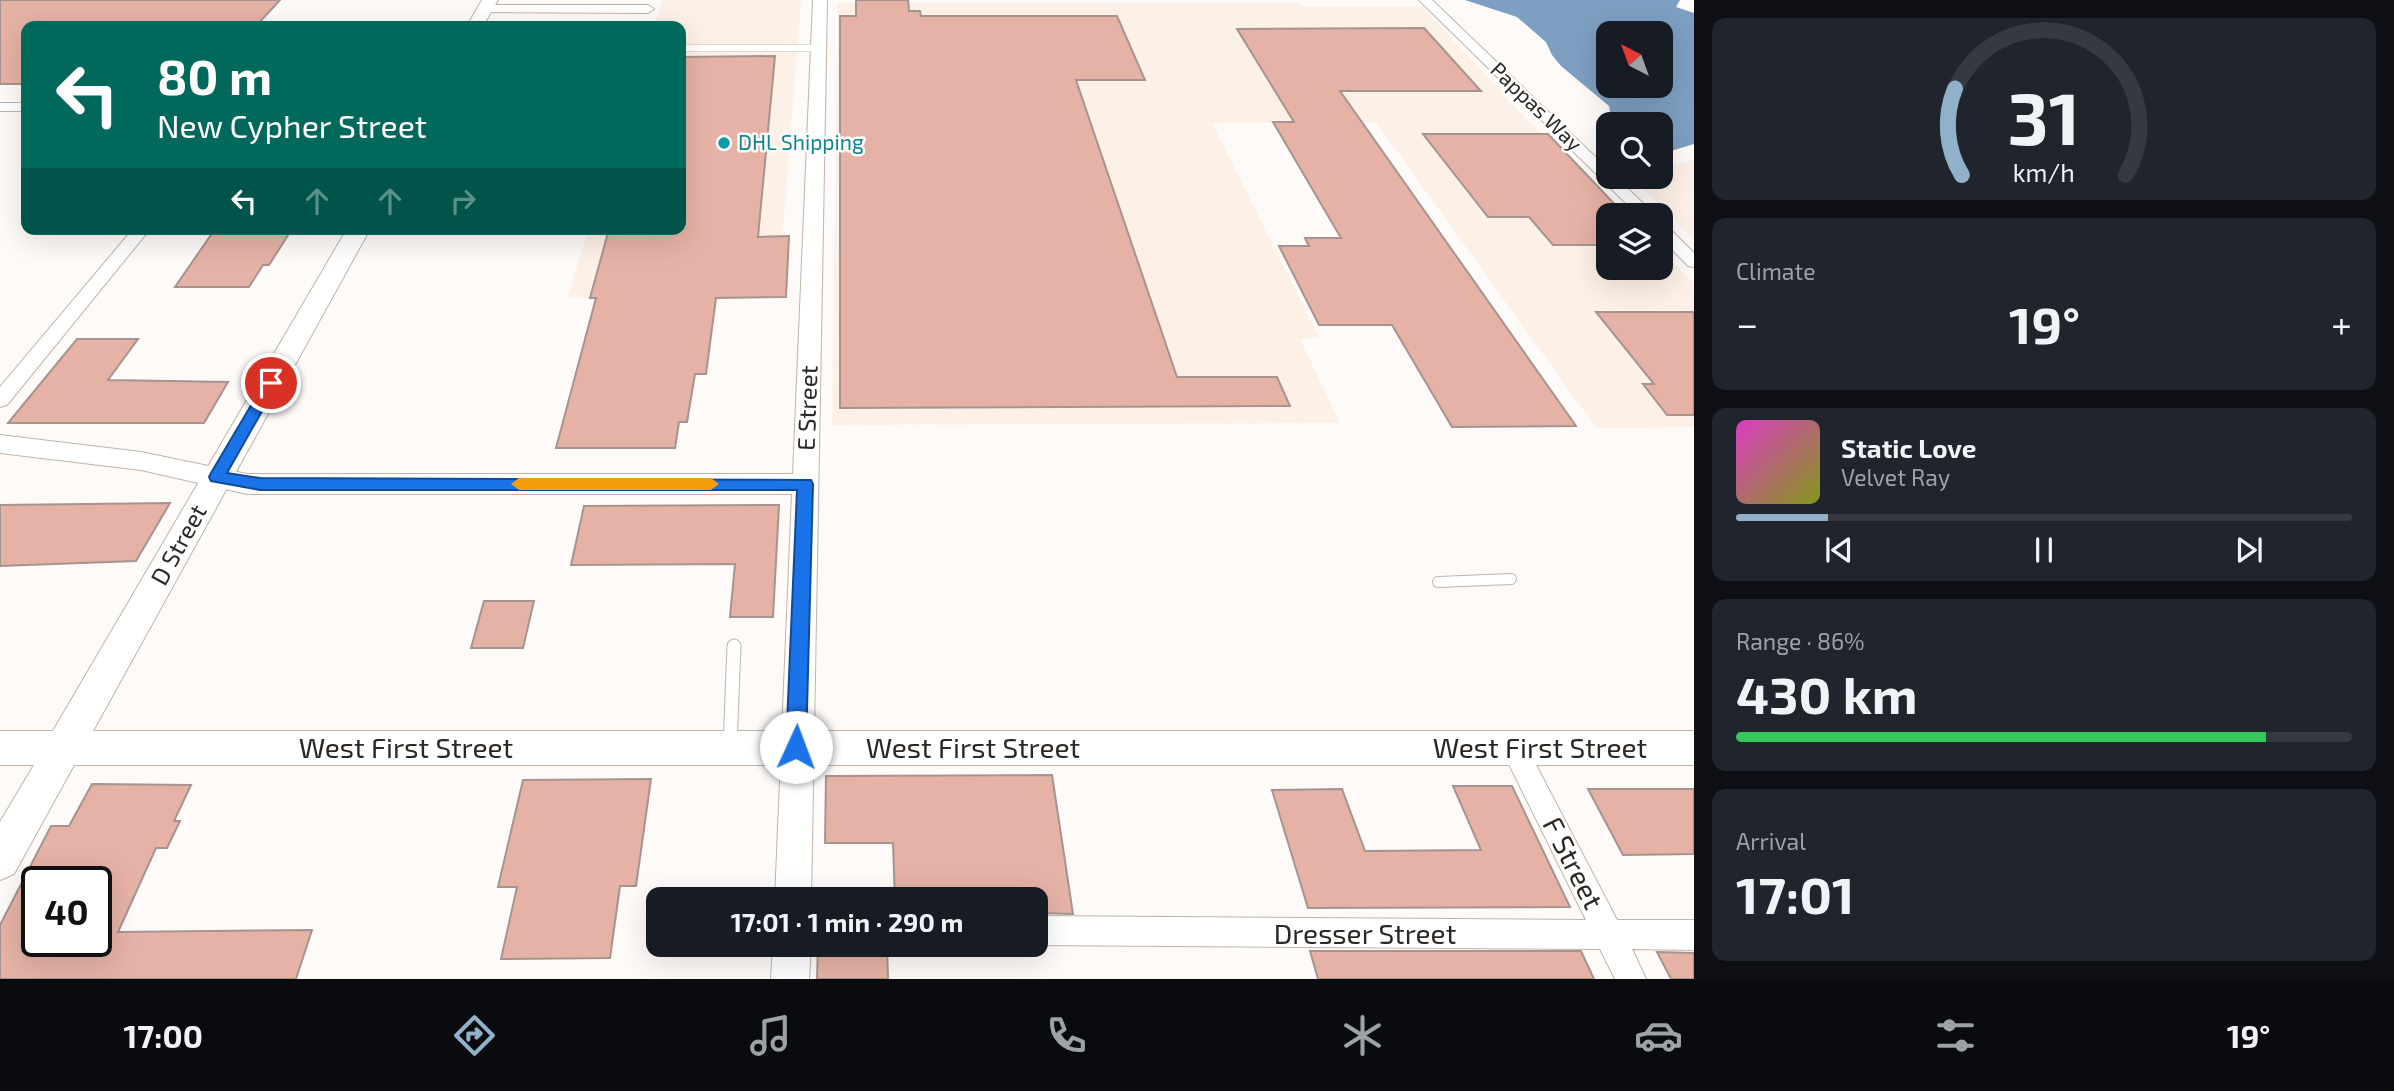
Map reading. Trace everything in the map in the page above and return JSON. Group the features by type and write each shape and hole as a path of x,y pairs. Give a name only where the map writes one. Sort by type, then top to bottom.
{"main road":[{"path":"478,21 487,4"},
{"name":"D Street","path":"0,860 356,235"},
{"name":"West First Street","path":"0,748 1694,748"}],"street":[{"name":"E Street","path":"793,887 820,0"},
{"name":"Pappas Way","path":"1424,0 1635,203"},
{"path":"487,4 650,4 645,21"},
{"path":"0,107 21,107"},
{"path":"0,400 137,235"},
{"path":"1673,241 1694,262"},
{"path":"0,444 141,461 260,484 806,484"},
{"name":"F Street","path":"1514,748 1631,979"},
{"name":"Dresser Street","path":"1048,931 1694,935"},
{"path":"790,979 791,957"}],"lane":[{"path":"686,48 818,48"},
{"path":"1438,582 1511,579"},
{"path":"730,748 734,646"}],"shaded area":[{"name":"DHL Shipping","path":"662,0 801,0 778,295 567,298 587,235 686,235 686,21 656,21"},
{"path":"1298,2 1302,7 1422,7 1518,110 1613,203 1596,203 1596,280 1673,280 1673,263 1694,283 1694,427 1596,428 1376,122 1212,123 1319,338 1300,339 1340,423 832,425 838,3"},
{"path":"1694,160 1694,240 1673,219 1673,203 1658,203 1644,189 1673,189 1673,165"}],"water":[{"path":"1465,0 1680,0 1676,7 1694,13 1694,144 1673,150 1673,112 1610,112 1609,106 1599,98 1673,98 1673,21 1596,21 1596,95 1561,66 1546,42 1517,17"}],"building":[{"path":"0,0 280,0 261,21 21,21 21,84 0,84"},
{"path":"856,0 908,0 909,11 920,11 921,16 1117,16 1145,80 1076,80 1177,377 1277,377 1290,406 840,408 840,16 856,16"},
{"path":"1424,28 1481,91 1340,91 1576,426 1452,427 1392,325 1319,325 1279,246 1309,246 1305,238 1341,238 1273,122 1294,122 1237,29"},
{"path":"775,56 758,237 789,236 786,297 716,298 706,374 695,374 687,422 679,422 675,448 556,448 596,298 590,298 607,235 686,235 686,57"},
{"path":"1423,134 1548,134 1596,184 1596,189 1600,189 1614,203 1596,203 1596,245 1553,245 1529,217 1488,217"},
{"path":"211,235 288,235 269,265 263,265 249,287 175,287"},
{"path":"1596,312 1694,312 1694,415 1667,415 1643,384 1654,384"},
{"path":"77,339 138,339 108,380 228,382 204,423 8,423"},
{"path":"170,503 136,561 0,566 0,505"},
{"path":"779,505 773,617 730,617 735,564 571,565 584,506"},
{"path":"484,601 534,601 523,648 471,648"},
{"path":"1052,775 1073,914 1048,913 1048,887 895,887 893,843 825,843 826,776"},
{"path":"651,779 636,886 620,886 610,958 501,959 517,887 498,887 523,780"},
{"path":"92,784 191,785 174,821 180,821 167,848 156,848 118,932 312,930 296,979 0,979 0,925 21,884 21,957 112,957 112,866 30,866 51,826 69,826"},
{"path":"1453,786 1512,786 1570,907 1308,908 1272,790 1342,789 1365,851 1481,850"},
{"path":"1588,789 1694,789 1694,854 1623,855"},
{"path":"1310,951 1581,951 1594,979 1318,979"},
{"path":"1657,952 1694,953 1694,979 1671,979"},
{"path":"818,957 887,957 888,979 817,979"}],"slow traffic":[{"path":"519,484 711,484"}],"place":[{"name":"DHL Shipping","path":"724,143"}],"route":[{"path":"271,383 217,477 247,484 806,484 796,747"}]}
